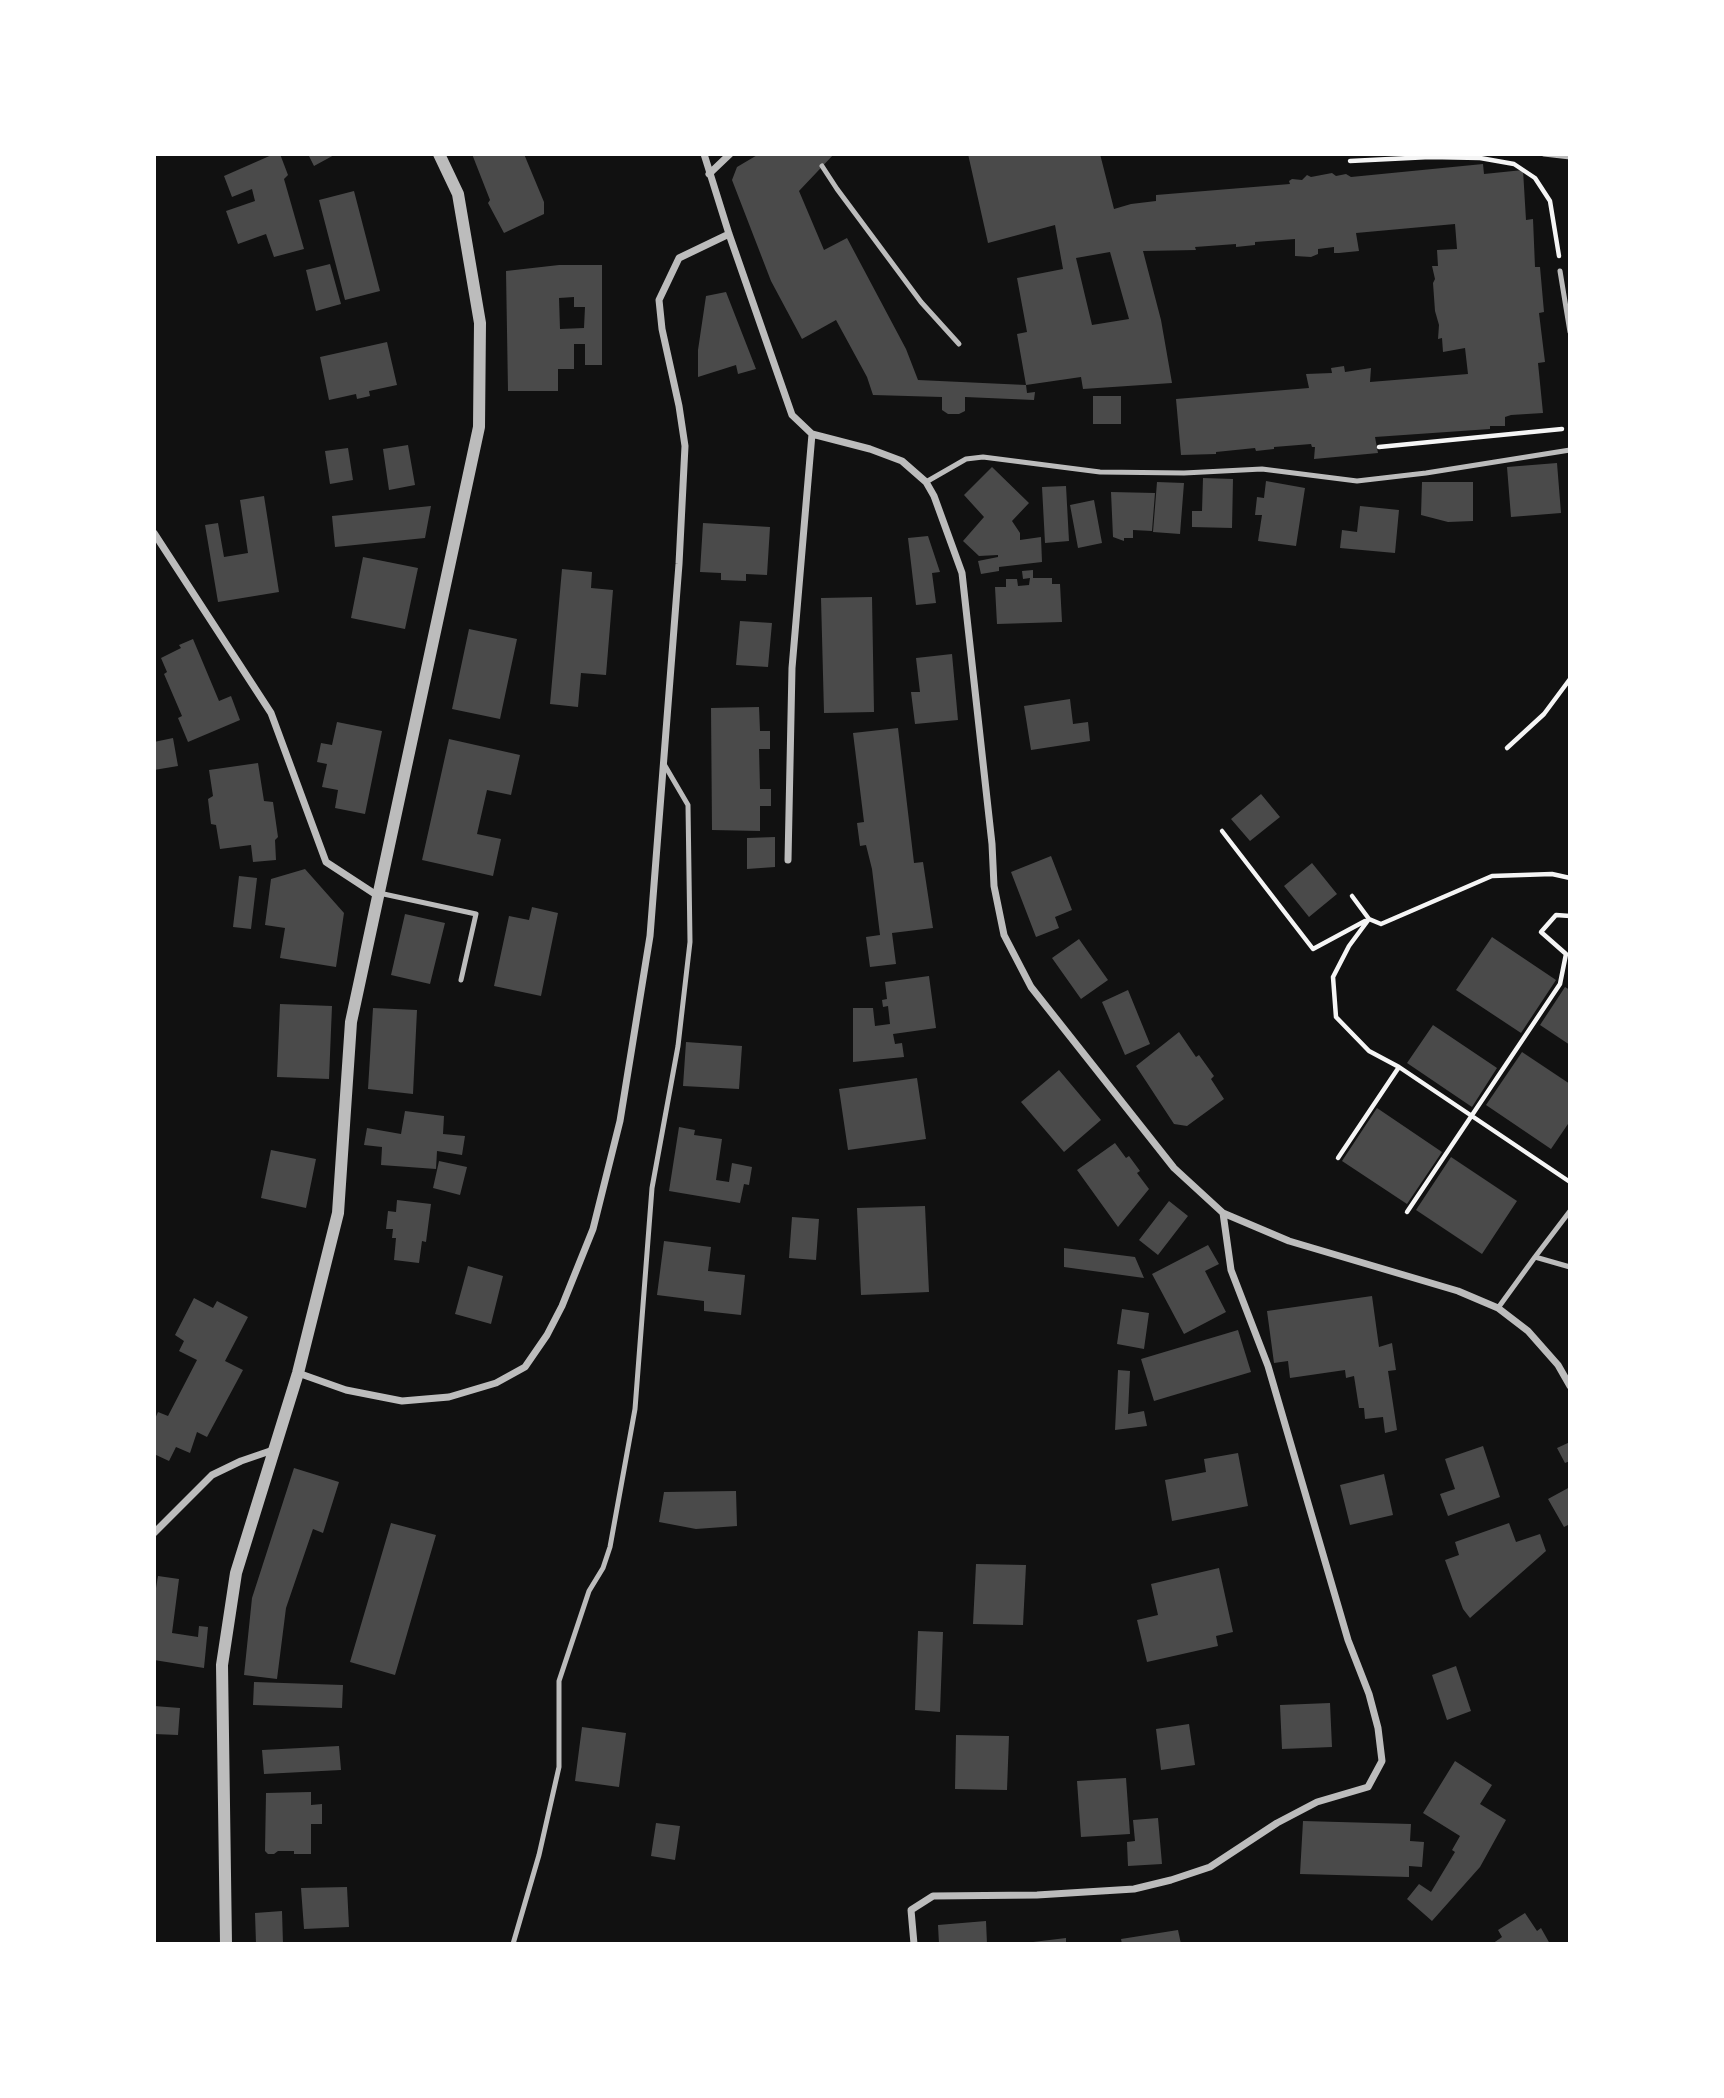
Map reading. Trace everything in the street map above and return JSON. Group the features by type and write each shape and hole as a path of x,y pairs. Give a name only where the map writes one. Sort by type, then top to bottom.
{"street":[{"path":"226,1944 222,1665 236,1573 298,1373 338,1213 351,1022 479,427 480,323 458,194 439,154"},
{"path":"704,154 792,415 812,434 870,449 902,461 926,482 934,496 962,573 992,844 994,886 1004,934 1031,987 1174,1168 1223,1213 1289,1241 1458,1291 1498,1308 1528,1331 1558,1364 1570,1386"},
{"path":"709,174 730,154"},
{"path":"298,1373 346,1390 402,1401 449,1397 496,1383 525,1367 547,1335 562,1306 593,1229 620,1121 650,936 679,564 685,446 662,329 659,300 679,258 729,234"},
{"path":"788,860 792,668 812,434"},
{"path":"154,533 271,713 326,862 379,895"},
{"path":"914,1944 911,1910 933,1896 1065,1894 1135,1889 1171,1881 1210,1867 1277,1823 1317,1802 1368,1787 1382,1761 1375,1717 1348,1640 1268,1366 1231,1269 1223,1213"},
{"path":"154,1533 212,1475 241,1461 274,1450"}],"lane":[{"path":"1544,154 1570,157"},
{"path":"822,166 921,302 959,344"},
{"path":"1560,271 1570,332"},
{"path":"926,482 966,459 983,457 1100,472 1184,473 1262,469 1356,481 1570,450"},
{"path":"513,1944 539,1855 559,1767 559,1681 589,1591 603,1568 610,1547 635,1409 652,1188 677,1046 690,942 688,805 664,764"},
{"path":"379,895 476,914 461,980"},
{"path":"1498,1308 1570,1211"},
{"path":"1535,1257 1570,1267"}],"path":[{"path":"1350,161 1430,157 1480,158 1514,164 1524,169 1535,178 1550,201 1560,271"},
{"path":"1379,447 1570,429"},
{"path":"1507,748 1544,714 1570,679"},
{"path":"1222,831 1313,949 1369,919"},
{"path":"1352,896 1369,919 1381,924 1492,876 1552,874 1570,878"},
{"path":"1407,1212 1560,984 1566,954 1541,932 1556,915 1570,916"},
{"path":"1369,919 1349,946 1333,977 1336,1017 1369,1051 1399,1067 1570,1182"},
{"path":"1338,1158 1399,1067"}],"building":[{"path":"274,154 280,154 288,175 284,179 304,249 274,257 266,234 238,244 226,211 255,201 252,189 232,197 224,176"},
{"path":"308,154 336,154 314,166"},
{"path":"472,154 524,154 544,202 544,214 504,233 488,203 490,200"},
{"path":"759,154 834,154 799,191 824,250 847,238 906,349 918,380 1026,385 1027,393 1035,392 1034,400 965,397 965,411 948,414 942,410 942,397 873,395 867,377 836,320 802,339 771,281 732,180 737,167"},
{"path":"968,154 1100,154 1114,209 1156,201 1156,195 1290,184 1292,179 1302,180 1307,175 1311,177 1332,173 1336,176 1346,174 1351,177 1483,164 1484,174 1523,170 1526,220 1533,219 1535,267 1540,267 1544,312 1539,313 1545,362 1538,363 1543,413 1511,415 1505,417 1505,426 1490,426 1490,429 1375,437 1378,453 1314,459 1315,447 1311,444 1256,451 1255,448 1216,454 1181,455 1176,399 1309,388 1306,374 1332,373 1331,368 1344,366 1345,372 1371,368 1370,382 1468,374 1465,348 1443,352 1442,338 1438,339 1439,325 1435,311 1435,279 1432,266 1438,266 1437,250 1457,249 1455,224 1356,233 1359,251 1334,253 1334,247 1318,249 1318,254 1311,257 1295,256 1295,239 1255,242 1255,245 1236,247 1236,244 1195,247 1196,250 1143,251 1161,320 1172,383 1083,389 1081,377 1026,385 1017,334 1027,332 1017,278 1063,269 1055,225 988,243","holes":["1110,252 1129,319 1092,325 1076,258"]},
{"path":"354,191 380,291 345,300 319,200"},
{"path":"330,264 341,304 316,311 306,270"},
{"path":"559,265 602,265 602,365 585,365 585,344 574,344 574,369 558,369 558,391 508,391 506,271","holes":["574,297 574,307 585,307 584,328 560,329 559,298"]},
{"path":"726,292 756,369 738,374 736,365 698,377 698,350 706,296"},
{"path":"387,342 397,385 369,391 370,396 357,399 356,394 329,400 320,357"},
{"path":"1093,396 1121,396 1121,424 1093,424"},
{"path":"408,445 415,485 389,490 383,449"},
{"path":"348,448 353,480 330,484 325,451"},
{"path":"1557,463 1561,513 1511,517 1507,467"},
{"path":"992,467 1029,503 1012,521 1020,533 1020,540 1041,537 1042,562 999,567 999,571 981,574 978,561 998,555 979,556 963,541 984,517 964,495"},
{"path":"1203,478 1233,479 1232,528 1192,527 1192,511 1202,511"},
{"path":"1266,481 1305,488 1296,546 1258,541 1262,515 1255,515 1257,497 1264,498"},
{"path":"1157,482 1184,483 1180,534 1153,532"},
{"path":"1422,482 1473,482 1473,521 1448,522 1421,515"},
{"path":"1066,486 1069,541 1045,543 1042,487"},
{"path":"1111,492 1155,493 1152,531 1133,530 1133,538 1124,538 1124,541 1113,537"},
{"path":"264,496 279,592 218,602 205,525 218,523 224,557 248,553 240,500"},
{"path":"1094,500 1102,543 1078,548 1070,505"},
{"path":"431,506 425,538 335,547 332,516"},
{"path":"1360,506 1399,510 1395,553 1340,548 1342,530 1357,532"},
{"path":"703,523 770,527 767,575 746,574 746,581 721,580 721,573 700,572"},
{"path":"928,536 940,572 932,573 936,603 916,605 908,538"},
{"path":"363,557 418,568 405,629 351,618"},
{"path":"562,569 592,572 591,588 613,590 606,675 581,673 578,707 550,704"},
{"path":"1033,570 1033,578 1052,578 1052,584 1060,584 1062,622 997,624 995,587 1006,587 1006,579 1017,579 1018,586 1029,585 1030,578 1023,579 1022,571"},
{"path":"872,597 874,712 824,713 821,598"},
{"path":"740,621 772,623 768,667 736,665"},
{"path":"469,629 517,639 500,719 452,709"},
{"path":"193,639 219,701 231,696 240,720 188,742 178,718 182,716 164,674 167,672 161,658"},
{"path":"952,654 958,720 915,724 911,692 920,692 916,658"},
{"path":"1070,699 1073,724 1088,722 1090,741 1031,750 1024,706"},
{"path":"759,707 760,731 770,731 770,749 759,749 760,789 771,789 771,806 760,806 760,831 712,830 711,708"},
{"path":"337,722 382,731 365,814 335,808 338,790 322,787 327,764 317,762 321,743 332,745"},
{"path":"898,728 914,863 923,862 933,928 892,933 896,964 870,967 866,937 880,935 872,869 866,845 860,846 857,823 864,822 853,733"},
{"path":"173,738 178,766 154,770 154,742"},
{"path":"449,739 520,755 511,795 487,790 477,834 501,839 493,876 422,860"},
{"path":"258,763 264,801 273,802 278,837 275,840 276,860 253,862 251,845 220,849 216,825 211,824 208,799 213,796 209,770"},
{"path":"1261,794 1280,817 1250,841 1231,819"},
{"path":"775,837 775,867 747,869 747,838"},
{"path":"1051,856 1072,910 1055,917 1059,928 1036,937 1011,872"},
{"path":"1312,863 1337,894 1309,917 1284,886"},
{"path":"305,869 344,913 336,967 280,958 285,928 265,925 271,879"},
{"path":"239,876 257,878 251,929 233,927"},
{"path":"532,907 558,913 541,996 494,986 509,916 529,920"},
{"path":"405,914 445,923 430,984 391,975"},
{"path":"1492,937 1556,980 1521,1033 1456,990"},
{"path":"1079,939 1108,980 1081,999 1052,958"},
{"path":"929,976 936,1028 893,1034 895,1044 902,1043 904,1057 853,1062 853,1008 873,1008 875,1026 890,1024 888,1006 883,1007 882,1000 887,999 885,982"},
{"path":"1565,987 1570,990 1570,1045 1540,1025"},
{"path":"1128,990 1150,1044 1125,1055 1102,1002"},
{"path":"280,1004 332,1006 329,1079 277,1077"},
{"path":"373,1008 417,1010 413,1094 368,1089"},
{"path":"1433,1025 1497,1068 1472,1107 1407,1063"},
{"path":"1179,1032 1196,1057 1199,1055 1214,1076 1211,1079 1224,1099 1187,1126 1174,1124 1136,1066"},
{"path":"686,1042 742,1046 739,1089 683,1086"},
{"path":"1522,1052 1570,1084 1570,1121 1551,1149 1486,1105"},
{"path":"1059,1070 1101,1120 1064,1152 1021,1102"},
{"path":"917,1078 926,1139 848,1150 839,1089"},
{"path":"1377,1108 1442,1152 1407,1204 1342,1161"},
{"path":"405,1111 444,1116 443,1134 465,1136 462,1155 437,1151 436,1169 381,1165 382,1147 364,1145 367,1128 401,1134"},
{"path":"679,1127 695,1130 694,1135 722,1139 716,1180 729,1182 732,1163 752,1167 749,1185 744,1184 740,1203 669,1191"},
{"path":"1115,1143 1126,1158 1129,1156 1149,1189 1118,1227 1077,1170"},
{"path":"271,1150 316,1159 306,1208 261,1198"},
{"path":"1451,1157 1517,1201 1482,1254 1416,1210"},
{"path":"439,1161 467,1167 460,1195 433,1188"},
{"path":"397,1200 431,1204 426,1242 422,1241 419,1263 394,1260 396,1238 392,1238 393,1229 386,1229 388,1211 396,1212"},
{"path":"1169,1201 1188,1216 1158,1255 1139,1240"},
{"path":"925,1206 929,1292 861,1295 857,1208"},
{"path":"792,1217 819,1219 816,1260 789,1258"},
{"path":"664,1241 711,1247 708,1271 745,1275 741,1315 704,1311 704,1301 657,1295"},
{"path":"1208,1245 1219,1264 1205,1271 1226,1312 1184,1334 1152,1274"},
{"path":"1064,1248 1135,1257 1144,1278 1064,1267"},
{"path":"468,1266 503,1276 491,1324 455,1314"},
{"path":"1372,1296 1379,1347 1392,1343 1396,1370 1388,1371 1397,1430 1385,1433 1383,1417 1365,1419 1364,1408 1359,1408 1354,1376 1346,1378 1345,1370 1290,1378 1288,1361 1274,1363 1267,1311"},
{"path":"194,1298 213,1308 217,1301 248,1317 225,1361 243,1370 207,1437 197,1432 190,1453 176,1447 169,1461 154,1454 154,1421 158,1412 168,1416 197,1360 179,1351 184,1341 175,1335"},
{"path":"1122,1309 1149,1313 1144,1349 1117,1344"},
{"path":"1238,1330 1251,1372 1154,1401 1141,1359"},
{"path":"1118,1370 1130,1371 1128,1414 1144,1411 1147,1426 1115,1430"},
{"path":"1570,1442 1570,1461 1565,1463 1557,1448"},
{"path":"1483,1446 1500,1497 1448,1516 1440,1494 1455,1489 1445,1459"},
{"path":"1238,1453 1248,1506 1172,1521 1165,1480 1206,1472 1204,1459"},
{"path":"294,1468 339,1482 323,1533 313,1529 286,1608 277,1679 244,1675 252,1598"},
{"path":"1384,1474 1393,1515 1350,1525 1340,1485"},
{"path":"1570,1487 1570,1524 1564,1527 1548,1499"},
{"path":"736,1491 737,1526 696,1529 659,1522 664,1492"},
{"path":"391,1523 436,1535 395,1675 350,1662"},
{"path":"1509,1523 1516,1542 1540,1534 1546,1551 1470,1618 1463,1609 1445,1560 1459,1555 1455,1542"},
{"path":"976,1564 1026,1565 1023,1625 973,1624"},
{"path":"1219,1568 1233,1632 1216,1636 1218,1646 1147,1662 1137,1620 1158,1615 1151,1584"},
{"path":"158,1576 179,1579 172,1633 198,1637 199,1626 208,1627 204,1668 154,1660 154,1600"},
{"path":"918,1631 943,1632 940,1712 915,1710"},
{"path":"1456,1666 1471,1711 1447,1720 1432,1675"},
{"path":"254,1682 343,1685 342,1708 253,1705"},
{"path":"1330,1703 1332,1747 1282,1749 1280,1705"},
{"path":"154,1706 180,1708 178,1735 154,1734"},
{"path":"1189,1724 1195,1765 1161,1770 1156,1729"},
{"path":"582,1727 626,1733 619,1787 575,1781"},
{"path":"956,1735 1009,1736 1007,1790 955,1789"},
{"path":"339,1746 341,1770 264,1774 262,1750"},
{"path":"1455,1761 1492,1785 1480,1804 1506,1820 1480,1867 1432,1921 1407,1899 1419,1884 1431,1892 1455,1852 1452,1850 1460,1836 1423,1813"},
{"path":"1126,1778 1130,1834 1081,1837 1077,1781"},
{"path":"311,1792 311,1805 322,1804 322,1824 311,1824 311,1854 278,1851 268,1854 265,1851 266,1793"},
{"path":"1158,1818 1162,1864 1128,1866 1127,1842 1135,1841 1133,1820"},
{"path":"1303,1821 1411,1824 1410,1841 1424,1842 1422,1867 1409,1866 1409,1877 1300,1874"},
{"path":"656,1823 680,1826 675,1860 651,1856"},
{"path":"347,1887 349,1927 304,1929 301,1888"},
{"path":"282,1911 283,1944 256,1944 255,1913"},
{"path":"1525,1913 1537,1931 1541,1928 1550,1944 1492,1944 1502,1937 1498,1930"},
{"path":"986,1921 987,1944 939,1944 938,1925"},
{"path":"1178,1930 1181,1944 1122,1944 1121,1939"},
{"path":"1066,1938 1066,1944 1033,1944 1033,1942"}]}
